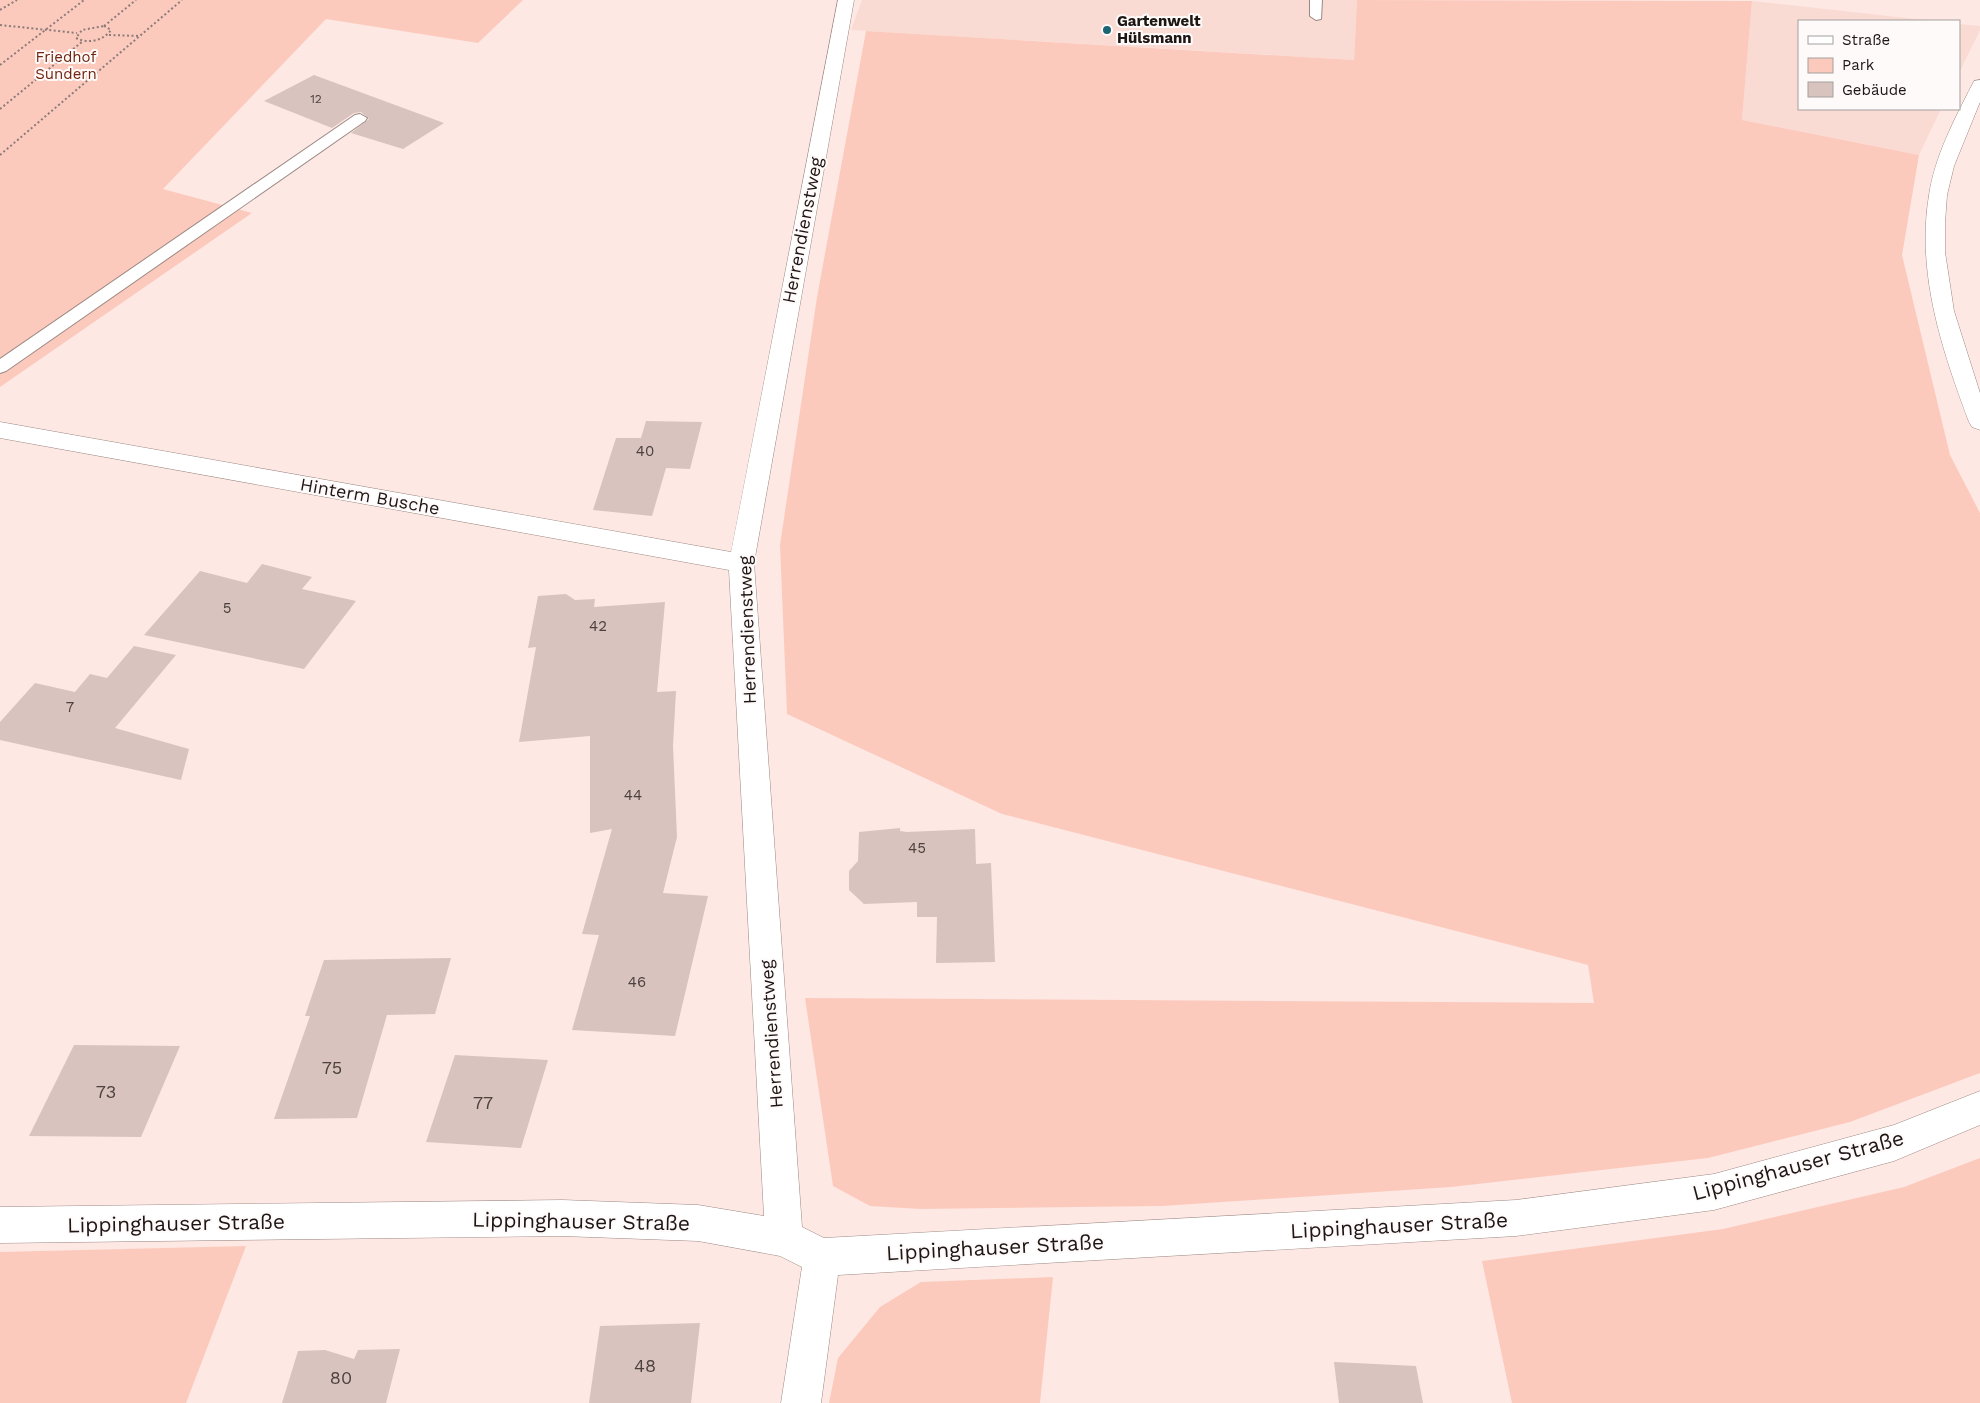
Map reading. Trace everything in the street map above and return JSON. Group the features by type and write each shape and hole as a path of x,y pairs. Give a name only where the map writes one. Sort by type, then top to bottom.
{"street":[{"name":"Herrendienstweg","path":"784,1238 741,563 846,0"},
{"path":"1980,85 1949,152 1938,196 1935,247 1945,316 1962,377 1980,422"},
{"name":"Hinterm Busche","path":"0,430 741,563"},
{"name":"Lippinghauser Straße","path":"0,1225 562,1218 698,1223 784,1238 822,1257 1516,1218 1714,1192 1894,1143 1980,1108"},
{"path":"801,1403 822,1257"}],"lane":[{"path":"1316,0 1316,16"},
{"path":"0,367 360,118"}],"path":[{"path":"0,10 17,0"},
{"path":"0,65 84,0"},
{"path":"104,26 136,0"},
{"path":"0,155 182,0"},
{"path":"0,25 78,33 93,26 104,26 110,28 108,35"},
{"path":"78,33 76,38 83,41 98,39 108,35 140,36"},
{"path":"0,110 83,41"}],"shaded area":[{"name":"Gartenwelt Hülsmann","path":"862,0 1357,0 1354,60 851,30"},
{"path":"1752,1 1924,20 1798,20 1798,110 1941,110 1919,155 1742,120"},
{"path":"1960,24 1980,26 1980,30 1960,71"}],"green space":[{"name":"Friedhof Sundern","path":"0,0 523,0 478,43 326,19 163,189 252,213 0,387"},
{"path":"1357,0 1752,1 1742,120 1919,155 1902,255 1950,455 1980,513 1980,1073 1850,1122 1708,1158 1451,1187 1162,1206 921,1209 870,1206 833,1186 805,998 1594,1003 1588,965 1002,814 787,714 780,545 817,297 866,31 1354,60"},
{"path":"1980,1158 1980,1403 1512,1403 1482,1261 1723,1229 1904,1187"},
{"path":"246,1246 186,1403 0,1403 0,1252"},
{"path":"1053,1277 1040,1403 829,1403 838,1358 880,1307 921,1282"}],"building":[{"path":"314,75 444,123 403,149 351,133 369,119 361,112 354,113 332,128 264,101"},
{"path":"646,421 702,422 690,469 666,468 652,516 593,510 616,438 641,438"},
{"path":"262,564 312,577 302,589 356,601 304,669 144,635 200,571 247,583"},
{"path":"566,594 575,600 595,599 594,607 665,602 657,692 676,691 673,746 677,837 663,893 708,896 675,1036 572,1030 599,935 582,934 612,829 590,833 590,736 519,742 536,647 528,648 538,596"},
{"path":"134,646 176,655 115,728 189,749 181,780 0,740 0,722 35,683 75,692 90,674 107,678"},
{"path":"900,828 900,831 907,832 975,829 976,864 991,863 995,962 936,963 937,917 917,917 917,902 864,904 849,890 849,871 858,861 859,832"},
{"path":"451,958 435,1014 387,1015 357,1118 274,1119 310,1016 305,1016 324,960"},
{"path":"74,1045 180,1046 141,1137 29,1136"},
{"path":"455,1055 548,1060 521,1148 426,1142"},
{"path":"700,1323 691,1403 589,1403 600,1326"},
{"path":"400,1349 386,1403 282,1403 298,1351 325,1350 354,1359 358,1350"},
{"path":"1334,1362 1416,1366 1423,1403 1339,1403"}],"place":[{"name":"Gartenwelt Hülsmann","path":"1107,30"}]}
